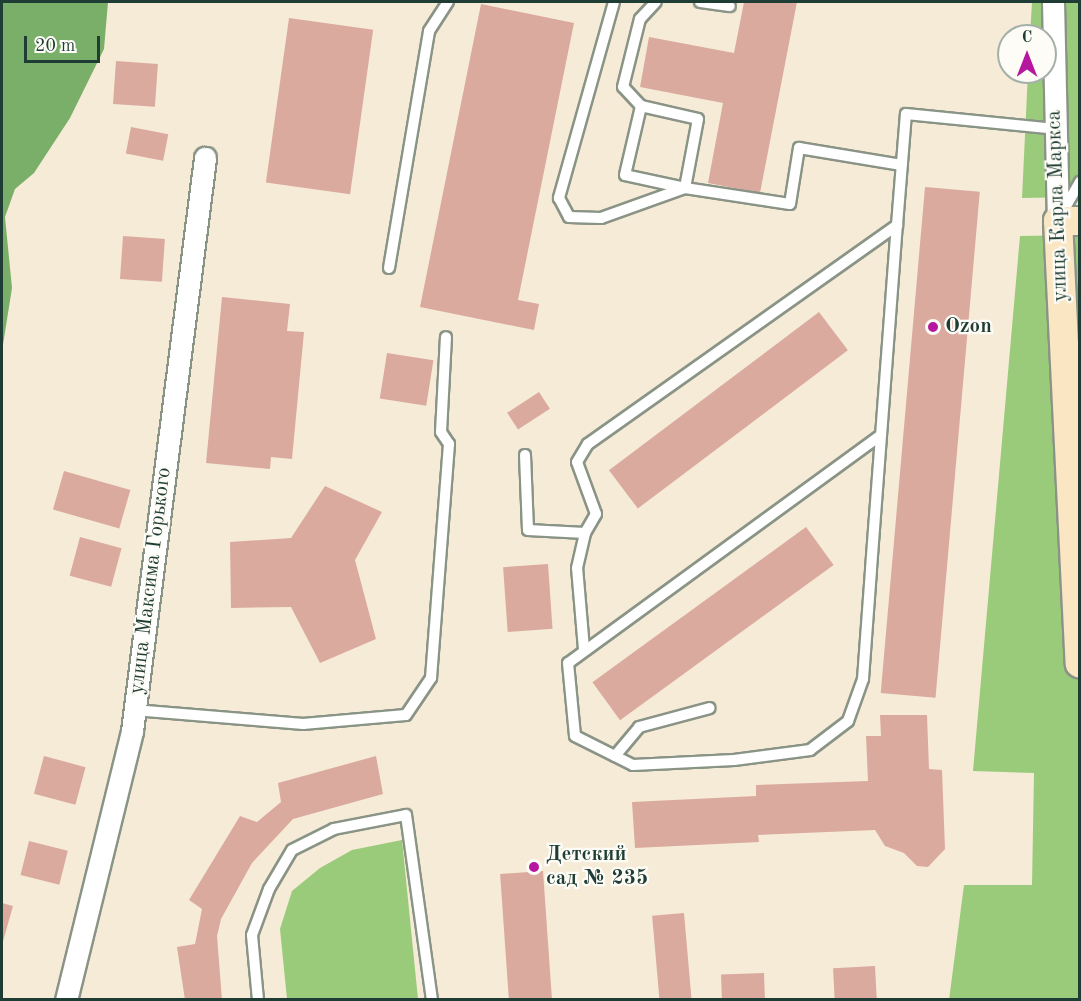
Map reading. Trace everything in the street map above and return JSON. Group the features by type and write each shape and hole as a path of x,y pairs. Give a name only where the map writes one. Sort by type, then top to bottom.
{"street":[{"name":"улица Карла Маркса","path":"1053,2 1055,129 1069,221 1080,663"},
{"name":"улица Максима Горького","path":"66,999 134,710 205,158"}],"lane":[{"path":"389,268 429,31 445,2"},
{"path":"614,2 559,198 569,217 601,218 685,188"},
{"path":"656,2 640,19 623,87 641,106 698,119 685,188"},
{"path":"700,2 730,6"},
{"path":"641,106 625,175 685,188 789,204 799,148 902,165"},
{"path":"881,435 584,649 568,663 575,736 633,765 735,760 810,750 848,721 863,679 906,114 1055,129"},
{"path":"1069,221 1080,182"},
{"path":"584,649 577,568 585,533 596,514 577,462 588,444 897,225"},
{"path":"134,710 303,724 406,714 431,678 449,444 441,432 446,337"},
{"path":"525,455 528,530 585,533"},
{"path":"615,756 639,727 710,708"},
{"path":"258,999 252,935 269,889 292,850 334,829 405,815 432,999"}],"green space":[{"path":"2,2 108,2 104,49 70,118 34,173 15,189 5,217 12,288 2,351"},
{"path":"1032,2 1079,2 1079,197 1022,198 1027,84 1057,84 1057,24 1031,24"},
{"path":"1079,235 1079,999 949,1000 964,885 1032,885 1034,773 973,771 1020,236"},
{"path":"402,840 418,999 287,999 280,929 292,891 320,868 352,850"}],"building":[{"path":"744,2 797,2 760,193 708,183 723,103 640,87 649,37 734,53"},
{"path":"481,4 574,23 518,300 539,304 534,330 420,307"},
{"path":"289,18 373,30 350,194 266,182"},
{"path":"116,61 158,64 155,107 113,104"},
{"path":"131,127 168,134 163,161 126,154"},
{"path":"925,187 980,192 936,698 881,693"},
{"path":"123,236 165,239 162,282 120,279"},
{"path":"222,297 290,304 287,331 304,332 292,459 271,457 270,469 206,463"},
{"path":"819,312 848,350 638,509 609,470"},
{"path":"387,353 433,360 426,406 380,398"},
{"path":"539,392 550,409 518,429 507,413"},
{"path":"64,471 130,490 119,528 53,509"},
{"path":"325,486 382,512 355,560 376,639 320,663 291,607 231,608 230,542 291,538"},
{"path":"806,527 834,565 620,720 592,682"},
{"path":"80,537 122,548 111,587 70,576"},
{"path":"548,564 553,629 508,632 503,567"},
{"path":"880,715 927,715 929,769 942,770 945,849 928,867 917,866 904,853 885,846 875,830 758,835 759,842 635,848 632,802 756,796 756,785 868,781 866,736 881,736"},
{"path":"44,756 86,767 75,805 34,794"},
{"path":"376,756 383,794 293,819 252,863 221,919 217,936 222,1000 185,1000 177,947 195,944 202,909 189,900 240,816 257,822 281,802 278,783"},
{"path":"29,841 68,851 59,885 21,875"},
{"path":"543,871 552,1000 509,1000 500,874"},
{"path":"2,903 13,906 2,945"},
{"path":"684,913 692,1000 659,1000 652,916"},
{"path":"875,966 877,1000 835,1000 833,968"},
{"path":"764,973 765,1000 722,1000 721,975"}],"place":[{"name":"Ozon","path":"933,327"},
{"name":"Детский сад № 235","path":"534,867"}]}
